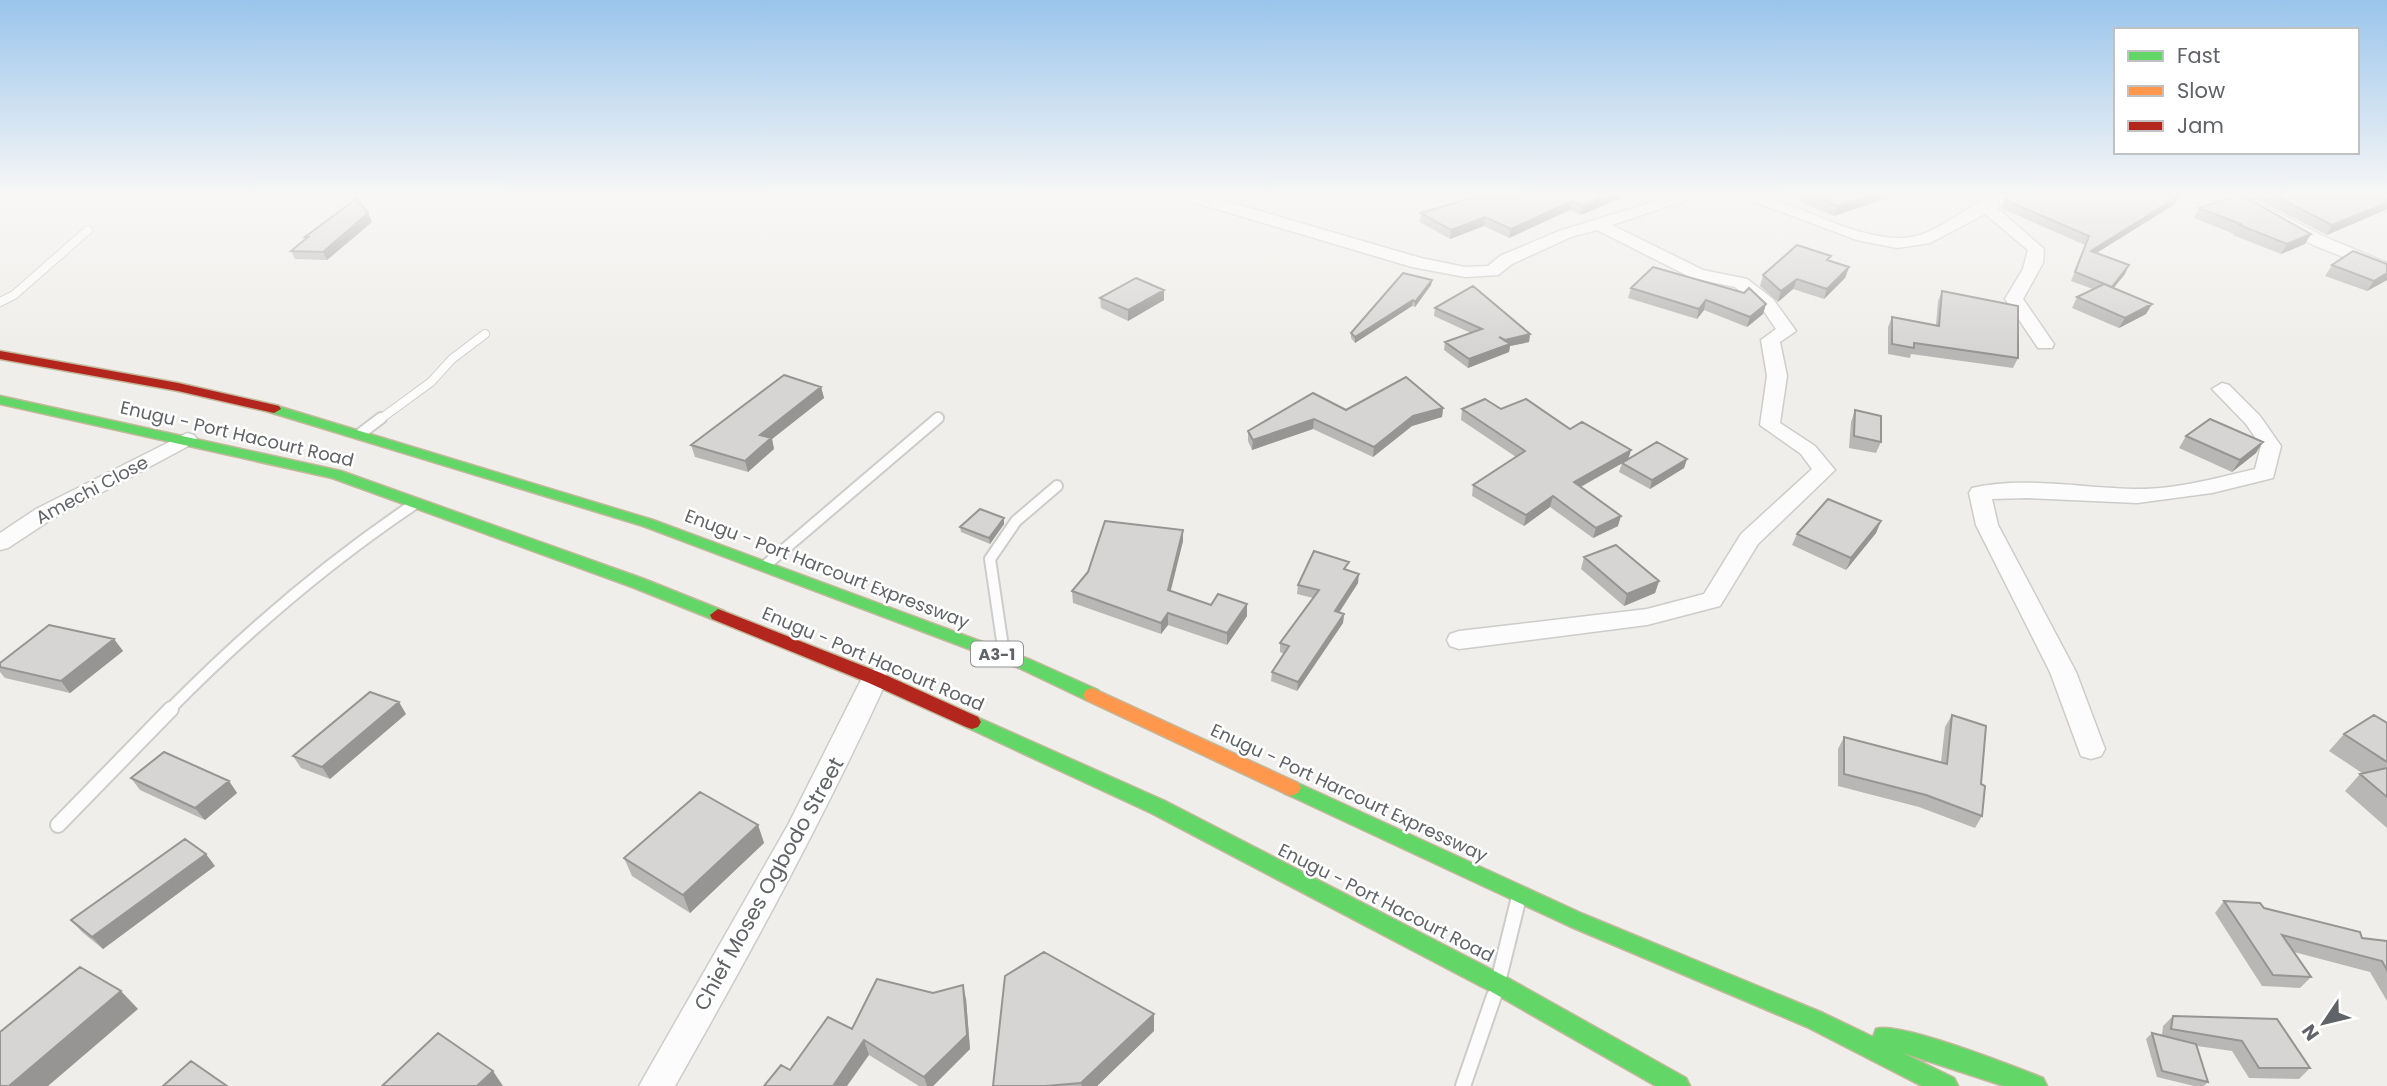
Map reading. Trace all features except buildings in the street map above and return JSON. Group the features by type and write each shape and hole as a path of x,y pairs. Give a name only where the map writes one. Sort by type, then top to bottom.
{"highway":[{"name":"Enugu - Port Harcourt Expressway","path":"0,355 178,387 290,413 648,523 765,566 1004,656 1520,894 1815,1020 1946,1086"},
{"name":"Enugu - Port Hacourt Road","path":"0,400 187,439 336,474 638,583 875,678 1158,807 1498,984 1678,1086"},
{"path":"1815,1020 1931,1049 2035,1086"}],"street":[{"path":"1361,246 1418,263 1465,272 1492,271 1506,260 1538,246"},
{"path":"1459,640 1647,617 1712,600 1749,539 1824,470 1808,450 1770,425 1777,376 1770,340 1787,331 1767,303 1741,284 1698,274 1640,246"},
{"path":"2033,246 2038,258 2014,299 2045,344"},
{"path":"2330,246 2387,269"},
{"path":"2091,749 2063,671 1987,526 1980,493 2027,491 2137,496 2212,486 2266,473 2270,446 2253,420 2222,389"},
{"name":"Amechi Close","path":"0,543 44,514 187,439"},
{"name":"Chief Moses Ogbodo Street","path":"656,1086 722,974 827,780 875,678"}],"lane":[{"path":"0,302 14,295 70,246"},
{"path":"360,434 431,382 452,359 485,334"},
{"path":"765,566 938,418"},
{"path":"1004,656 990,559 1016,521 1057,486"},
{"path":"58,825 217,661 328,564 371,531 416,503"},
{"path":"1463,1086 1498,984 1520,894"}],"traffic: fast":[{"path":"0,400 336,474 638,583 718,615"},
{"path":"274,409 648,523 1025,664 1092,695"},
{"path":"972,722 1158,807 1498,984 1678,1086"},
{"path":"1291,788 1576,920 1815,1020 1946,1086"},
{"path":"1884,1037 1931,1049 2035,1086"}],"traffic: slow":[{"path":"1092,695 1291,788"}],"traffic: jam":[{"path":"0,355 178,387 274,409"},
{"path":"718,615 875,678 972,722"}]}
